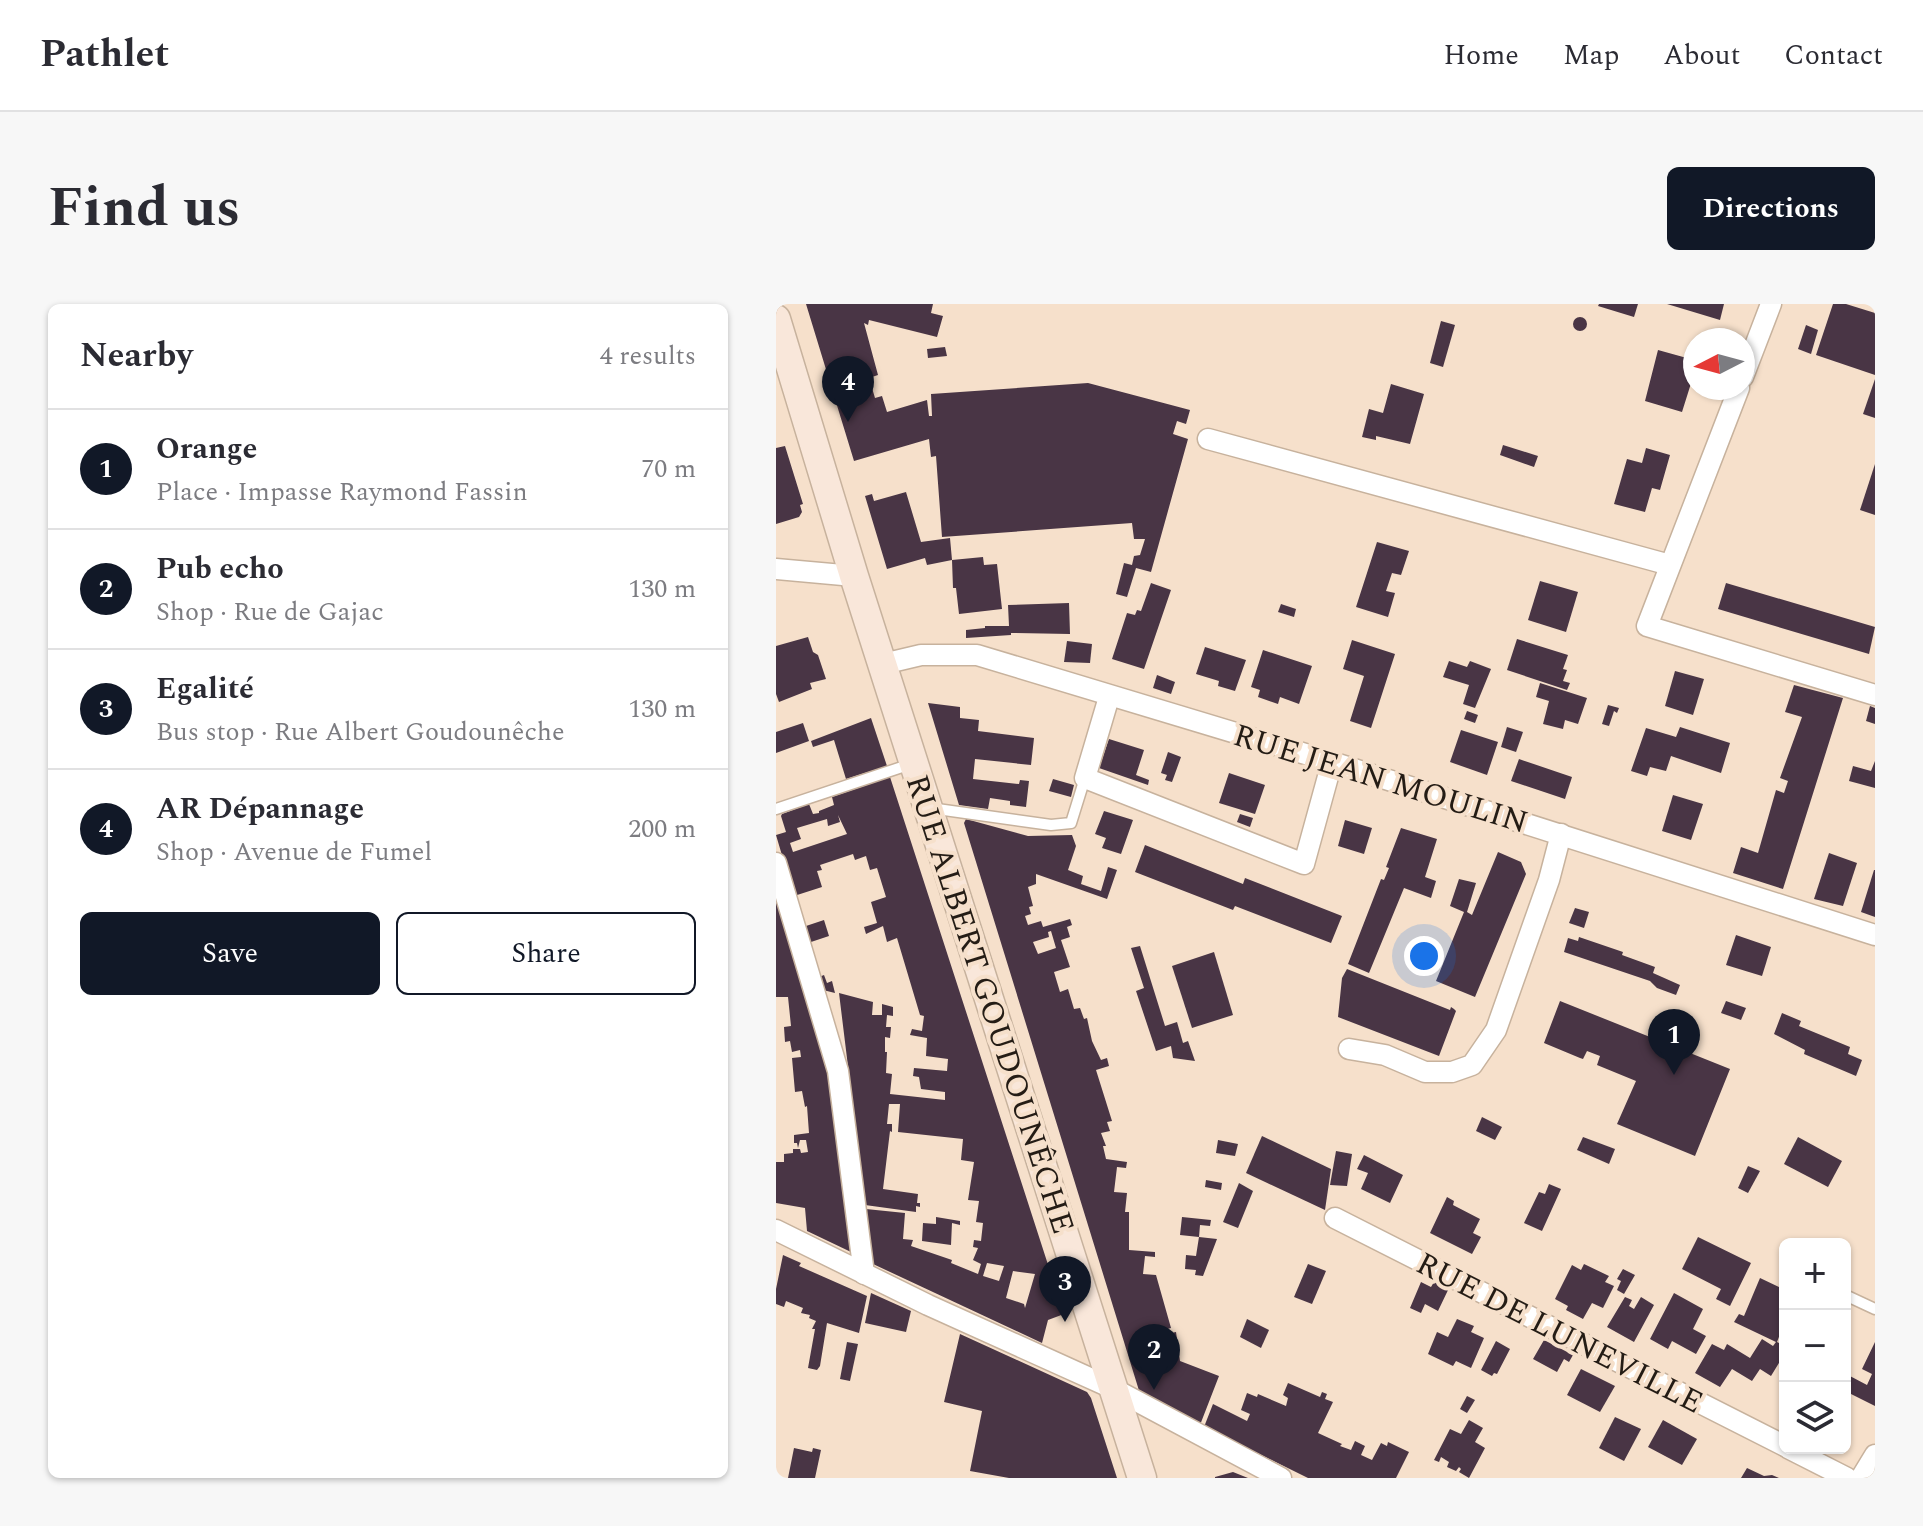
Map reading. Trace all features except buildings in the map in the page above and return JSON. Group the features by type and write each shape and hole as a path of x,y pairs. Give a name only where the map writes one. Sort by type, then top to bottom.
{"main road":[{"name":"RUE ALBERT GOUDOUNÊCHE","path":"776,319 854,576 1142,1478"}],"street":[{"path":"1755,346 1771,304"},
{"path":"1734,400 1647,626 1875,695"},
{"path":"1208,439 1670,565"},
{"path":"776,569 854,576"},
{"name":"RUE JEAN MOULIN","path":"883,664 921,655 977,655 1332,762 1875,935"},
{"path":"1109,697 1085,778 1304,864 1332,762"},
{"path":"1349,1049 1385,1055 1425,1072 1452,1072 1472,1065 1496,1030 1549,880 1561,834"},
{"path":"776,863 838,1071 864,1274"},
{"name":"RUE DE LUNEVILLE","path":"1335,1218 1779,1443"},
{"path":"776,1230 928,1305 1114,1389 1277,1477"},
{"name":"RUE DE LUNEVILLE","path":"1800,1454 1847,1478"},
{"path":"1861,1478 1875,1455"}],"lane":[{"path":"776,809 914,763"},
{"path":"928,808 1051,825 1071,823 1085,778"},
{"path":"1851,1298 1875,1309"}],"place":[{"name":"AR Dépannage","path":"848,422"},
{"name":"Orange","path":"1674,1075"},
{"name":"Egalité","path":"1065,1322"},
{"name":"Pub echo","path":"1154,1390"}]}
